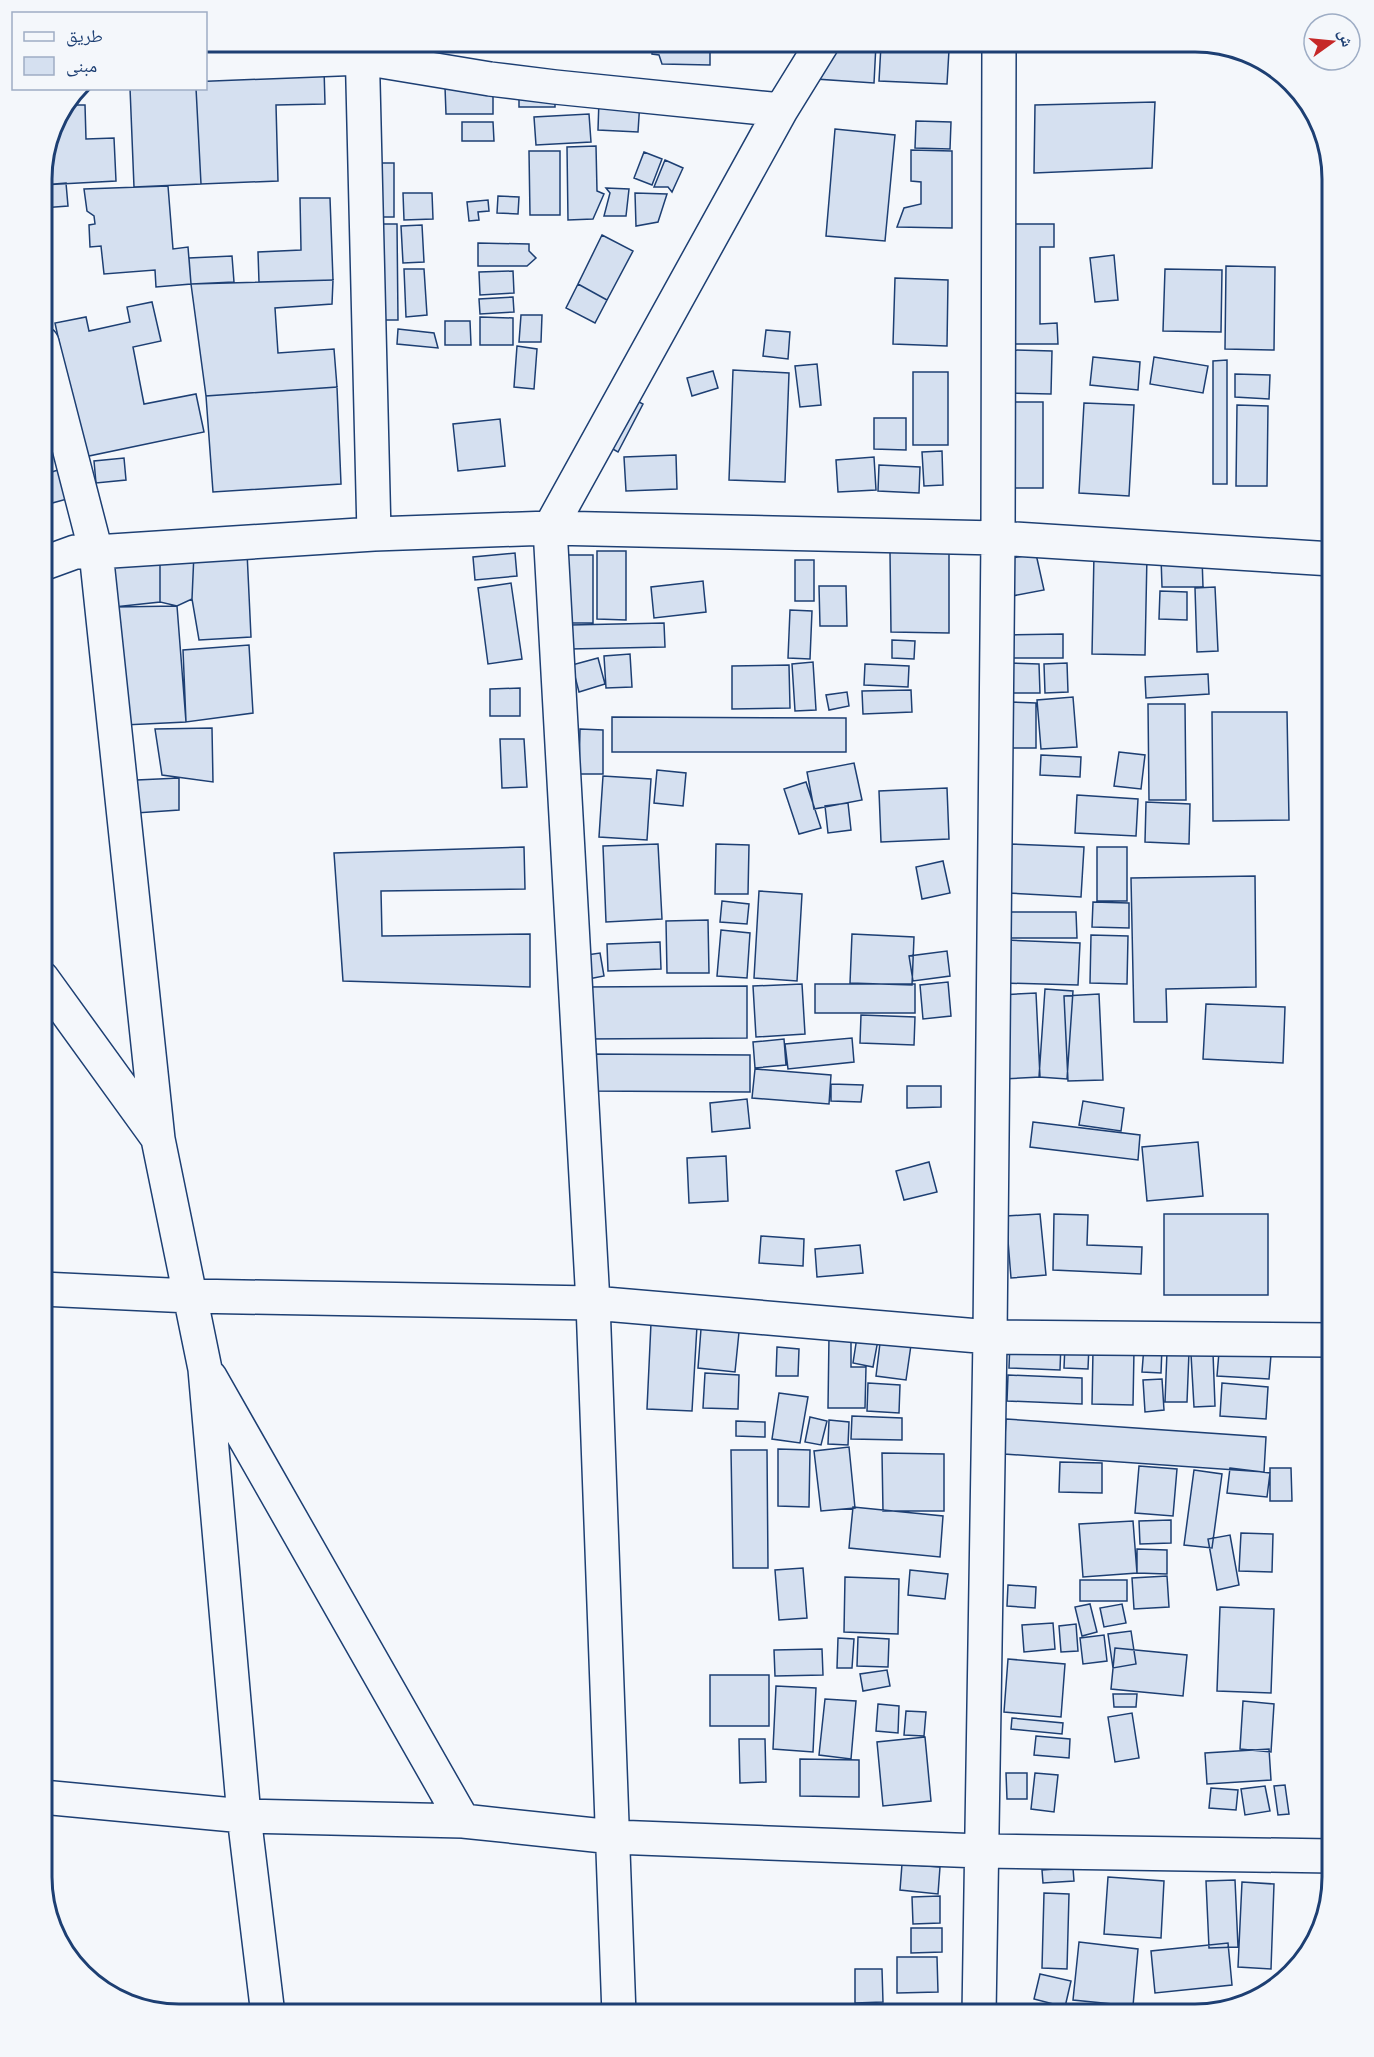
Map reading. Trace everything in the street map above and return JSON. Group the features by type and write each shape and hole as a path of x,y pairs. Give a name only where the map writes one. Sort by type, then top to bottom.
{"street":[{"path":"207,64 338,52"},
{"path":"362,52 374,534"},
{"path":"372,52 490,79 781,110"},
{"path":"619,2004 592,1303 550,528 781,110 816,53"},
{"path":"979,2004 990,1336 998,538 999,53"},
{"path":"53,385 96,552 158,1139 205,1369 244,1816 267,2004"},
{"path":"53,560 75,552 374,534 550,528 998,538 1322,558"},
{"path":"53,993 158,1139"},
{"path":"52,1289 190,1296 592,1303 990,1336 1322,1340"},
{"path":"205,1369 463,1821"},
{"path":"52,1798 244,1816 463,1821 613,1837 981,1851 1322,1856"}],"building":[{"path":"710,53 710,65 662,64 659,55 652,54"},
{"path":"832,53 876,53 874,83 816,79"},
{"path":"881,53 949,53 947,84 879,81"},
{"path":"324,68 325,104 276,105 278,181 201,184 196,90 207,90 207,73"},
{"path":"445,87 493,88 493,114 446,114"},
{"path":"130,90 196,90 201,184 134,187"},
{"path":"519,90 555,90 555,107 519,107"},
{"path":"599,100 640,101 638,132 598,130"},
{"path":"1155,102 1152,168 1034,173 1035,105"},
{"path":"77,105 85,105 86,139 114,138 116,181 53,184 54,163 59,139"},
{"path":"589,114 591,142 536,145 534,117"},
{"path":"916,121 951,122 950,149 915,148"},
{"path":"462,122 493,122 494,141 462,141"},
{"path":"835,129 895,135 885,241 826,236"},
{"path":"596,146 597,191 604,194 593,219 568,220 567,147"},
{"path":"911,150 952,151 952,228 897,227 904,208 921,204 921,182 911,181"},
{"path":"529,151 560,151 560,215 530,215"},
{"path":"644,152 662,159 652,185 634,178"},
{"path":"665,160 683,168 672,192 668,187 654,187"},
{"path":"375,163 394,163 394,217 375,217"},
{"path":"66,183 68,206 53,207 53,184"},
{"path":"168,186 173,249 188,247 191,284 156,287 155,270 104,274 101,246 90,247 89,225 95,224 94,216 87,211 84,189"},
{"path":"606,188 629,189 626,216 604,216 610,193"},
{"path":"403,193 432,193 433,219 404,220"},
{"path":"635,193 667,194 658,222 636,226"},
{"path":"498,196 519,197 518,214 497,213"},
{"path":"300,198 330,198 333,280 259,282 258,252 301,250"},
{"path":"488,200 489,211 478,212 479,220 469,221 467,202"},
{"path":"376,224 397,224 398,320 377,320"},
{"path":"1007,224 1054,224 1054,247 1040,247 1040,324 1057,323 1058,344 1007,344"},
{"path":"422,225 424,262 403,263 401,226"},
{"path":"602,235 633,251 607,300 578,284"},
{"path":"478,243 529,244 529,251 536,258 527,266 478,266"},
{"path":"1114,255 1118,300 1095,302 1090,258"},
{"path":"232,256 234,282 191,284 189,258"},
{"path":"1226,266 1275,267 1274,350 1225,349"},
{"path":"404,269 424,269 427,315 406,317"},
{"path":"1165,269 1222,270 1221,332 1163,331"},
{"path":"513,271 514,293 480,295 479,272"},
{"path":"895,278 948,280 947,346 893,344"},
{"path":"333,280 332,304 275,308 278,353 334,349 337,387 206,396 191,284"},
{"path":"578,284 607,300 595,323 566,308"},
{"path":"513,297 514,312 480,314 479,299"},
{"path":"152,302 161,341 133,347 144,404 196,394 204,432 84,457 55,323 86,317 89,331 130,322 127,307"},
{"path":"521,315 542,315 541,342 519,342"},
{"path":"480,317 513,318 513,345 480,345"},
{"path":"445,321 470,321 471,345 445,345"},
{"path":"398,329 434,333 438,348 397,344"},
{"path":"766,330 790,332 788,359 763,356"},
{"path":"517,346 537,349 534,389 514,387"},
{"path":"1012,350 1052,351 1051,394 1010,393"},
{"path":"1093,357 1140,362 1138,390 1090,385"},
{"path":"1154,357 1208,366 1203,393 1150,384"},
{"path":"1227,360 1227,484 1213,484 1213,361"},
{"path":"817,364 821,405 800,407 795,366"},
{"path":"733,370 789,373 785,482 729,480"},
{"path":"713,371 718,388 692,396 687,378"},
{"path":"913,372 948,372 948,445 913,445"},
{"path":"1235,374 1270,375 1269,399 1235,397"},
{"path":"337,387 341,484 213,492 206,396"},
{"path":"620,392 643,404 618,452 595,439"},
{"path":"1007,402 1043,402 1043,488 1008,488"},
{"path":"1084,403 1134,405 1129,496 1079,493"},
{"path":"1237,405 1268,406 1267,486 1236,486"},
{"path":"874,418 906,418 906,450 874,449"},
{"path":"500,419 505,466 458,471 453,424"},
{"path":"942,451 943,485 924,486 922,452"},
{"path":"676,455 677,489 626,491 624,457"},
{"path":"874,457 876,490 838,492 836,460"},
{"path":"124,458 126,480 96,483 94,461"},
{"path":"879,465 920,467 919,493 878,491"},
{"path":"58,470 67,499 53,503 53,472"},
{"path":"597,551 626,551 626,620 597,619"},
{"path":"247,552 251,637 199,640 192,599 194,553"},
{"path":"890,552 949,553 949,633 891,632"},
{"path":"194,553 192,599 177,606 160,602 160,558"},
{"path":"515,553 517,576 475,580 473,557"},
{"path":"1036,554 1044,590 1012,596 1005,559"},
{"path":"1094,554 1147,555 1145,655 1092,654"},
{"path":"568,555 593,555 593,623 568,623"},
{"path":"105,557 160,558 160,602 114,607"},
{"path":"1161,557 1202,557 1203,587 1162,587"},
{"path":"795,560 814,560 814,601 795,601"},
{"path":"703,581 706,612 654,618 651,587"},
{"path":"511,583 522,659 488,664 478,588"},
{"path":"819,586 846,586 847,626 820,626"},
{"path":"1215,587 1218,651 1197,652 1195,588"},
{"path":"1160,591 1187,592 1187,620 1159,619"},
{"path":"177,606 186,722 124,725 114,607"},
{"path":"790,610 812,611 810,659 788,658"},
{"path":"664,623 665,647 570,649 570,625"},
{"path":"1063,634 1063,658 1009,658 1009,635"},
{"path":"892,640 915,641 914,659 892,658"},
{"path":"249,645 253,713 186,722 183,650"},
{"path":"630,654 632,687 606,688 604,656"},
{"path":"598,658 605,684 579,692 572,665"},
{"path":"813,662 816,710 795,711 792,664"},
{"path":"1007,663 1039,664 1040,693 1006,693"},
{"path":"1067,663 1068,692 1045,693 1044,664"},
{"path":"865,664 909,666 908,687 864,685"},
{"path":"789,665 790,708 732,709 732,666"},
{"path":"1208,674 1209,694 1146,698 1145,677"},
{"path":"520,688 520,716 490,716 490,689"},
{"path":"911,690 912,712 863,714 862,691"},
{"path":"847,692 849,706 829,710 826,695"},
{"path":"1073,697 1077,747 1041,749 1037,700"},
{"path":"1010,702 1036,703 1036,748 1010,748"},
{"path":"1148,704 1185,704 1186,800 1149,800"},
{"path":"1212,712 1287,712 1289,820 1213,821"},
{"path":"612,717 846,718 846,752 612,752"},
{"path":"212,728 213,782 162,775 155,729"},
{"path":"580,729 603,730 603,774 579,774"},
{"path":"500,739 524,739 527,787 502,788"},
{"path":"1119,752 1145,755 1141,789 1114,786"},
{"path":"1041,755 1081,757 1080,777 1040,775"},
{"path":"854,763 862,800 814,809 807,772"},
{"path":"657,770 686,773 683,806 654,803"},
{"path":"603,776 651,779 647,840 599,837"},
{"path":"179,778 179,810 136,813 137,780"},
{"path":"806,782 821,828 799,834 784,789"},
{"path":"947,788 949,839 881,842 879,791"},
{"path":"1077,795 1138,799 1136,836 1075,833"},
{"path":"1146,802 1190,804 1189,844 1145,842"},
{"path":"848,803 851,830 828,833 825,806"},
{"path":"658,844 662,919 606,922 603,846"},
{"path":"716,844 749,845 748,894 715,894"},
{"path":"1009,844 1084,847 1081,897 1007,893"},
{"path":"524,847 525,889 381,891 382,936 530,934 530,987 343,981 334,853"},
{"path":"1097,847 1127,847 1127,901 1097,901"},
{"path":"943,861 950,893 922,899 916,867"},
{"path":"1255,876 1256,987 1166,989 1167,1022 1134,1022 1131,878"},
{"path":"759,891 802,894 797,981 754,978"},
{"path":"722,901 749,904 747,924 720,922"},
{"path":"1093,902 1129,903 1129,928 1092,927"},
{"path":"1008,912 1076,912 1077,938 1007,938"},
{"path":"708,920 709,973 667,973 666,921"},
{"path":"721,930 750,933 747,978 717,976"},
{"path":"852,934 914,937 912,985 850,983"},
{"path":"1091,935 1128,936 1127,984 1090,983"},
{"path":"1006,940 1080,943 1078,985 1004,983"},
{"path":"660,942 661,969 608,971 607,944"},
{"path":"947,951 950,976 913,981 909,956"},
{"path":"600,953 604,976 583,980 580,956"},
{"path":"948,982 951,1016 923,1019 920,985"},
{"path":"802,984 805,1034 756,1037 753,986"},
{"path":"815,984 915,984 915,1013 815,1013"},
{"path":"747,986 747,1038 585,1039 585,987"},
{"path":"1045,989 1073,991 1067,1079 1039,1077"},
{"path":"1036,993 1040,1077 1003,1079 999,995"},
{"path":"1099,994 1103,1080 1068,1081 1064,996"},
{"path":"1206,1004 1285,1007 1283,1063 1203,1059"},
{"path":"861,1015 915,1017 914,1045 860,1043"},
{"path":"852,1038 854,1062 788,1069 785,1044"},
{"path":"784,1039 786,1065 755,1068 753,1042"},
{"path":"588,1054 750,1055 750,1092 588,1091"},
{"path":"755,1069 831,1075 829,1104 752,1098"},
{"path":"831,1084 863,1085 861,1102 831,1101"},
{"path":"907,1086 941,1086 941,1107 907,1108"},
{"path":"747,1099 750,1128 712,1132 710,1103"},
{"path":"1083,1101 1124,1108 1121,1131 1079,1125"},
{"path":"1033,1122 1140,1135 1138,1160 1030,1147"},
{"path":"1198,1142 1203,1196 1147,1201 1142,1147"},
{"path":"726,1156 728,1201 689,1203 687,1158"},
{"path":"929,1162 937,1192 904,1200 896,1171"},
{"path":"1040,1214 1046,1275 1011,1278 1006,1216"},
{"path":"1054,1214 1088,1215 1087,1245 1142,1247 1141,1274 1053,1270"},
{"path":"1164,1214 1268,1214 1268,1295 1164,1295"},
{"path":"761,1236 804,1239 803,1266 759,1263"},
{"path":"860,1245 863,1273 817,1277 815,1249"},
{"path":"651,1323 697,1326 692,1411 647,1409"},
{"path":"701,1329 739,1332 735,1372 698,1368"},
{"path":"881,1335 912,1338 906,1380 876,1376"},
{"path":"829,1336 851,1337 851,1367 866,1367 865,1408 828,1408"},
{"path":"857,1337 878,1340 873,1367 853,1363"},
{"path":"1010,1341 1061,1343 1060,1370 1009,1368"},
{"path":"1065,1345 1089,1345 1088,1369 1064,1368"},
{"path":"1144,1346 1162,1347 1161,1373 1142,1372"},
{"path":"777,1347 799,1349 798,1376 776,1376"},
{"path":"1093,1350 1134,1350 1133,1405 1092,1404"},
{"path":"1167,1351 1189,1352 1187,1402 1165,1402"},
{"path":"1219,1352 1271,1355 1269,1379 1217,1376"},
{"path":"1213,1353 1215,1406 1194,1407 1191,1354"},
{"path":"705,1373 739,1375 738,1409 703,1408"},
{"path":"1008,1375 1082,1378 1082,1404 1007,1401"},
{"path":"1162,1379 1164,1410 1145,1412 1143,1380"},
{"path":"868,1383 900,1385 899,1413 867,1411"},
{"path":"1222,1383 1268,1387 1266,1419 1220,1416"},
{"path":"779,1393 808,1397 800,1443 772,1439"},
{"path":"852,1416 902,1418 902,1440 851,1439"},
{"path":"810,1417 827,1421 821,1445 805,1442"},
{"path":"1006,1419 1266,1437 1264,1472 1004,1454"},
{"path":"829,1420 849,1422 848,1445 828,1444"},
{"path":"736,1421 765,1422 765,1437 736,1436"},
{"path":"849,1447 855,1508 821,1511 814,1451"},
{"path":"778,1449 810,1450 809,1507 778,1506"},
{"path":"731,1450 767,1450 768,1568 733,1568"},
{"path":"882,1453 944,1454 944,1511 883,1511"},
{"path":"1060,1462 1102,1463 1102,1493 1059,1492"},
{"path":"1139,1466 1177,1469 1173,1516 1135,1513"},
{"path":"1230,1468 1270,1473 1267,1497 1227,1493"},
{"path":"1270,1468 1291,1468 1292,1501 1270,1501"},
{"path":"1194,1470 1222,1474 1212,1548 1184,1545"},
{"path":"853,1507 943,1516 940,1557 849,1548"},
{"path":"1171,1520 1171,1543 1140,1544 1139,1521"},
{"path":"1133,1521 1137,1573 1083,1577 1079,1524"},
{"path":"1241,1533 1273,1534 1272,1572 1239,1571"},
{"path":"1230,1535 1239,1585 1217,1590 1208,1539"},
{"path":"1137,1549 1167,1550 1167,1574 1137,1573"},
{"path":"803,1568 807,1618 779,1620 775,1570"},
{"path":"910,1570 948,1574 945,1599 908,1595"},
{"path":"1167,1576 1169,1607 1134,1609 1132,1578"},
{"path":"845,1577 899,1579 898,1634 844,1632"},
{"path":"1080,1580 1127,1580 1127,1601 1080,1601"},
{"path":"1008,1585 1036,1587 1035,1608 1007,1606"},
{"path":"1090,1604 1097,1632 1082,1636 1075,1607"},
{"path":"1122,1604 1126,1623 1104,1627 1100,1608"},
{"path":"1220,1607 1274,1609 1271,1693 1217,1691"},
{"path":"1053,1623 1055,1649 1024,1652 1022,1625"},
{"path":"1076,1624 1078,1651 1061,1652 1059,1626"},
{"path":"1131,1631 1136,1664 1113,1668 1108,1634"},
{"path":"1104,1635 1107,1661 1083,1664 1080,1638"},
{"path":"858,1637 889,1639 888,1667 857,1666"},
{"path":"838,1638 854,1639 852,1668 837,1668"},
{"path":"1115,1648 1187,1655 1183,1696 1111,1689"},
{"path":"822,1649 823,1675 775,1676 774,1650"},
{"path":"1008,1659 1065,1664 1061,1717 1004,1712"},
{"path":"887,1670 890,1686 863,1691 860,1674"},
{"path":"710,1675 769,1675 769,1726 710,1726"},
{"path":"776,1686 816,1688 813,1752 773,1749"},
{"path":"1113,1694 1137,1694 1136,1707 1114,1707"},
{"path":"825,1699 856,1701 851,1759 819,1755"},
{"path":"1243,1701 1274,1704 1271,1752 1240,1749"},
{"path":"878,1704 899,1706 898,1733 876,1731"},
{"path":"906,1711 926,1712 924,1736 904,1735"},
{"path":"1132,1713 1139,1758 1115,1762 1108,1717"},
{"path":"1012,1718 1063,1723 1062,1734 1011,1729"},
{"path":"1036,1736 1070,1739 1069,1758 1034,1755"},
{"path":"925,1737 931,1801 883,1806 877,1742"},
{"path":"739,1739 765,1739 766,1782 740,1783"},
{"path":"1269,1749 1271,1780 1207,1784 1205,1753"},
{"path":"800,1759 859,1760 859,1797 800,1796"},
{"path":"1006,1773 1027,1773 1027,1799 1007,1799"},
{"path":"1035,1773 1058,1775 1054,1812 1031,1809"},
{"path":"1285,1785 1289,1814 1278,1815 1274,1786"},
{"path":"1265,1786 1270,1811 1245,1815 1241,1789"},
{"path":"1211,1788 1238,1790 1236,1810 1209,1808"},
{"path":"902,1864 940,1867 938,1894 900,1890"},
{"path":"1073,1868 1074,1881 1043,1883 1042,1870"},
{"path":"1108,1877 1164,1881 1161,1938 1104,1934"},
{"path":"1235,1880 1238,1947 1209,1948 1206,1881"},
{"path":"1242,1882 1274,1884 1271,1969 1238,1967"},
{"path":"1044,1893 1069,1894 1067,1969 1042,1968"},
{"path":"940,1896 940,1923 913,1924 912,1897"},
{"path":"911,1928 942,1928 942,1952 911,1953"},
{"path":"1079,1942 1138,1949 1133,2004 1073,2000"},
{"path":"1228,1943 1232,1985 1155,1993 1151,1951"},
{"path":"897,1957 937,1957 938,1992 897,1993"},
{"path":"855,1969 882,1969 883,2002 855,2003"},
{"path":"1040,1974 1071,1981 1066,2004 1053,2004 1034,1999"}]}
